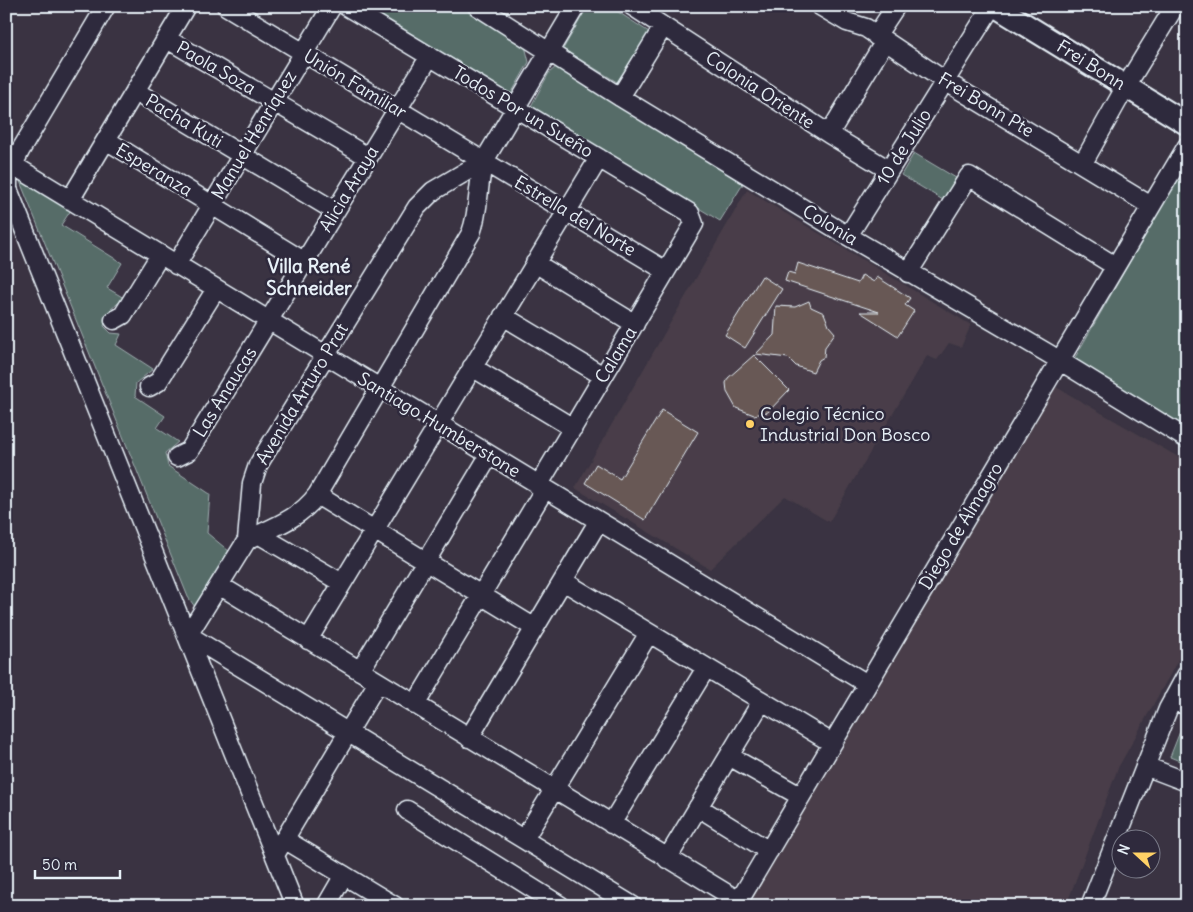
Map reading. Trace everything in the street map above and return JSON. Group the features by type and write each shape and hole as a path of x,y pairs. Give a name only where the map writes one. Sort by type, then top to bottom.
{"main road":[{"name":"Frei Bonn","path":"994,6 1187,124"}],"street":[{"path":"106,6 13,165 8,175 8,189 295,906"},
{"path":"70,200 186,6"},
{"name":"Unión Familiar","path":"226,6 484,161"},
{"name":"Manuel Henríquez","path":"176,265 332,6"},
{"name":"Todos Por un Sueño","path":"346,6 690,213 694,224"},
{"name":"Colonia","path":"477,6 620,97 908,273 1059,360 1187,439"},
{"name":"Avenida Arturo Prat","path":"188,635 219,585 253,537 293,519 308,507 317,495 378,388 471,233 478,216 480,177 484,161 576,6"},
{"name":"Colonia Oriente","path":"632,6 829,134 889,170"},
{"name":"Frei Bonn Pte","path":"820,6 847,22 866,28 945,81 1082,163 1161,199"},
{"path":"829,134 896,6"},
{"name":"10 de Julio","path":"848,236 994,6"},
{"path":"1082,163 1171,8"},
{"path":"620,97 663,27"},
{"name":"Paola Soza","path":"167,39 368,157"},
{"name":"Alicia Araya","path":"269,321 430,56"},
{"name":"Pacha Kuti","path":"135,92 335,211"},
{"name":"Esperanza","path":"106,140 305,262"},
{"name":"Diego de Almagro","path":"738,904 1059,360 1077,347 1115,266 1161,199 1187,146"},
{"path":"308,640 599,158"},
{"name":"Avenida Arturo Prat","path":"253,537 252,483 258,466 325,355 417,207 433,191 484,161"},
{"name":"Estrella del Norte","path":"484,161 666,271"},
{"name":"Santiago Humberstone","path":"13,165 541,488 867,684"},
{"path":"908,273 969,176 1115,266"},
{"name":"Calama","path":"415,705 481,595 603,376 694,224"},
{"path":"114,320 123,315 160,254"},
{"path":"535,264 635,324"},
{"path":"149,387 158,382 216,289"},
{"path":"503,316 603,376"},
{"name":"Las Anaucas","path":"177,458 189,451 269,321"},
{"path":"472,367 573,428"},
{"path":"360,671 489,456"},
{"path":"317,495 535,628"},
{"path":"469,738 598,522"},
{"path":"253,537 342,583"},
{"path":"563,581 832,743"},
{"path":"219,585 611,824 738,904"},
{"path":"524,839 649,633"},
{"path":"188,635 633,906"},
{"path":"611,824 706,668"},
{"path":"1090,906 1145,766 1180,702 1187,674"},
{"path":"275,855 378,682"},
{"path":"667,859 762,702"},
{"path":"729,756 800,796"},
{"path":"1145,766 1187,782"},
{"path":"698,808 769,851"},
{"path":"407,810 561,906"},
{"path":"284,839 395,906"},
{"path":"326,906 344,875"}],"shaded area":[{"name":"Colegio Técnico Industrial Don Bosco","path":"747,190 971,325 961,347 949,343 937,360 927,356 829,522 785,496 710,569 575,488"},
{"path":"1049,383 1187,462 1187,644 1118,768 1066,906 742,906"}],"green space":[{"path":"366,6 460,6 525,46 529,62 511,94"},
{"path":"588,6 609,6 649,32 617,82 563,49"},
{"path":"557,66 743,184 720,221 531,106 549,73"},
{"path":"914,153 956,178 943,200 901,175"},
{"path":"1187,162 1187,433 1073,361"},
{"path":"19,179 71,210 61,225 122,263 107,288 124,298 110,310 104,326 111,333 121,334 116,345 153,369 136,383 135,396 165,416 157,428 178,442 165,453 168,466 210,494 207,533 230,552 195,607 188,597"},
{"path":"1181,729 1187,731 1187,764 1170,757"}],"building":[{"path":"798,263 858,283 862,275 874,282 877,277 910,298 905,305 914,311 898,336 860,312 879,312 785,281 788,272 795,274"},
{"path":"762,276 782,289 745,348 725,335"},
{"path":"809,301 811,307 824,313 829,326 835,333 825,347 824,357 819,360 813,372 796,366 788,358 756,354 774,335 776,306 795,307"},
{"path":"754,355 789,390 768,412 754,415 736,408 727,392 726,383 728,378"},
{"path":"662,410 698,432 645,520 585,483 596,464 620,479"}],"place":[{"name":"Colegio Técnico Industrial Don Bosco","path":"750,424"}],"district":[{"name":"Villa René Schneider","path":"309,277"}]}
